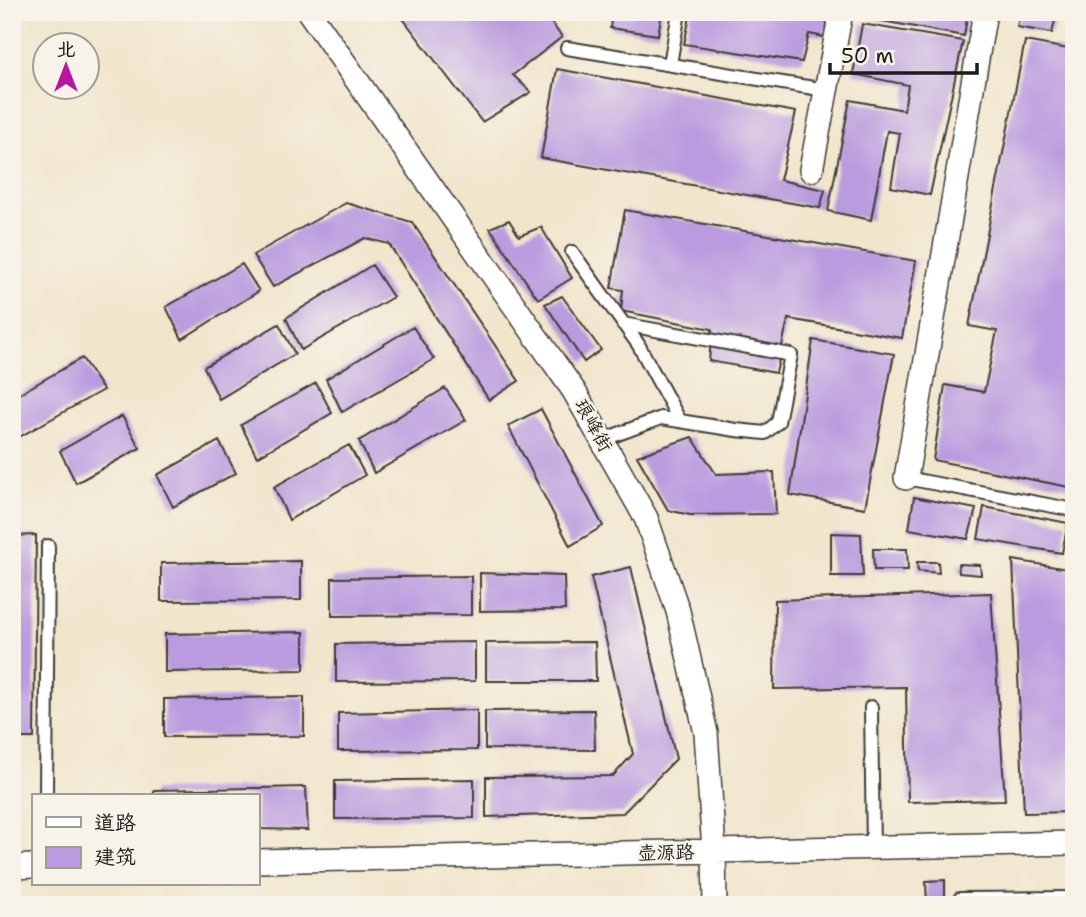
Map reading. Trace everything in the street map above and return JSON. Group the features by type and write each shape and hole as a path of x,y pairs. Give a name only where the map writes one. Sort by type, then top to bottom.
{"street":[{"name":"琅峰街","path":"309,12 574,391 646,519 678,611 706,733 715,851 715,905"},
{"path":"811,170 841,12"},
{"path":"906,478 985,12"},
{"name":"壶源路","path":"259,861 1074,843"},
{"path":"12,867 32,866"}],"lane":[{"path":"670,64 679,12"},
{"path":"567,48 826,90"},
{"path":"572,252 638,344 680,421"},
{"path":"602,440 661,418 765,433 778,422 790,355 623,324"},
{"path":"906,478 1074,510"},
{"path":"46,794 48,546"},
{"path":"871,707 873,848"},
{"path":"961,905 960,899 1074,898"}],"building":[{"path":"398,12 559,12 549,20 562,37 513,75 531,92 482,122"},
{"path":"612,12 662,12 658,35 610,28"},
{"path":"691,12 830,12 825,37 809,34 802,62 684,44"},
{"path":"867,12 968,12 964,36 866,18"},
{"path":"1020,12 1057,12 1052,33 1017,27"},
{"path":"862,24 963,41 930,195 891,187 900,133 887,131 871,220 828,211 850,100 904,110 908,85 853,74"},
{"path":"1025,41 1074,50 1074,488 933,460 945,385 984,392 997,331 969,326"},
{"path":"557,69 796,112 780,180 825,190 820,208 541,158"},
{"path":"346,203 412,222 519,381 489,400 389,244 365,238 273,287 253,255"},
{"path":"625,210 916,261 902,338 788,319 776,373 709,361 712,329 621,311 623,290 611,288"},
{"path":"509,220 519,236 541,227 572,278 538,299 490,228"},
{"path":"242,264 259,291 182,339 166,307"},
{"path":"372,265 393,297 301,350 286,318"},
{"path":"562,296 601,350 584,362 545,304"},
{"path":"279,324 295,354 219,399 204,367"},
{"path":"413,327 434,359 342,412 326,379"},
{"path":"813,340 894,354 865,508 790,495"},
{"path":"82,358 103,390 12,441 12,398"},
{"path":"316,383 332,413 257,457 241,425"},
{"path":"445,388 466,420 374,473 359,441"},
{"path":"541,409 603,526 570,546 508,426"},
{"path":"122,416 140,448 76,483 60,451"},
{"path":"692,437 716,474 774,472 776,514 690,515 668,510 637,456"},
{"path":"219,441 236,473 173,507 157,475"},
{"path":"349,445 365,475 289,520 274,487"},
{"path":"914,497 976,509 968,539 909,529"},
{"path":"984,507 1068,523 1062,553 978,539"},
{"path":"831,533 861,534 863,576 831,576"},
{"path":"36,535 34,738 12,738 12,536"},
{"path":"873,549 907,549 908,570 874,570"},
{"path":"1013,560 1074,570 1074,812 1024,813"},
{"path":"301,561 301,600 161,601 161,563"},
{"path":"917,562 938,562 939,573 918,571"},
{"path":"958,564 980,565 981,575 959,573"},
{"path":"631,567 676,759 623,813 486,817 486,777 613,776 633,754 591,577"},
{"path":"480,573 564,576 565,610 480,611"},
{"path":"471,576 471,615 332,616 332,578"},
{"path":"991,593 1005,800 908,802 906,687 774,689 775,600"},
{"path":"304,632 304,670 165,672 165,634"},
{"path":"475,642 475,681 336,682 336,644"},
{"path":"595,642 596,681 486,681 486,643"},
{"path":"304,697 304,736 164,737 164,699"},
{"path":"477,710 477,750 338,751 338,713"},
{"path":"594,710 595,750 485,749 485,711"},
{"path":"474,779 474,818 335,819 335,781"},
{"path":"306,787 308,830 259,829 259,794 154,794 154,790"},
{"path":"945,880 945,905 927,905 926,881"}]}
